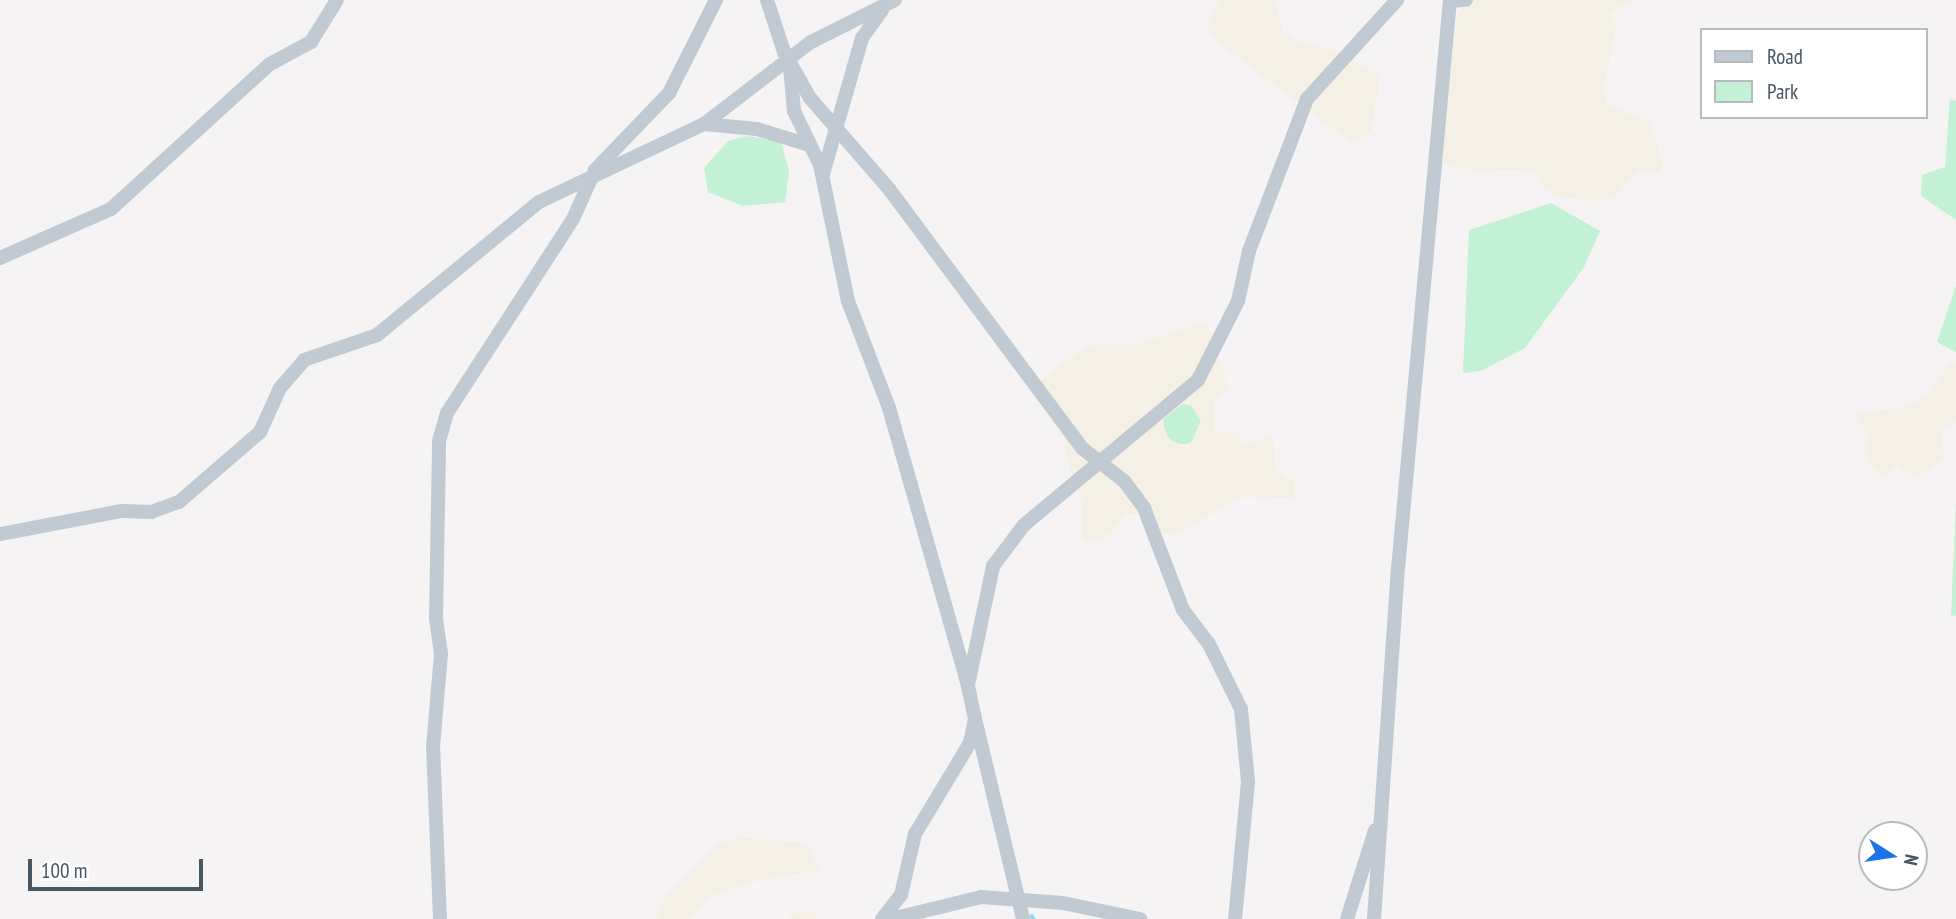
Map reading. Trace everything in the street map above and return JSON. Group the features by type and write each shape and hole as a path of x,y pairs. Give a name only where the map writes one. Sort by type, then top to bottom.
{"street":[{"path":"0,258 111,209 270,64 317,37 337,0"},
{"path":"440,919 433,747 441,653 436,619 439,441 470,369 542,270 596,170 669,93 716,0"},
{"path":"767,0 788,58 794,111 822,175 848,301 889,408 968,685 1016,899 1023,919"},
{"path":"968,685 993,566 1024,525 1198,380 1238,301 1249,251 1307,99 1397,0"},
{"path":"1374,919 1450,1 1466,0"},
{"path":"0,534 122,511 151,512 179,502 260,432 280,388 304,360 377,334 539,202 596,170 704,124 788,58 890,3"},
{"path":"822,175 862,38 890,3"},
{"path":"788,58 835,124 1099,461 1144,508 1183,610 1209,643 1241,709 1248,782 1235,919"},
{"path":"704,124 757,129 808,145"},
{"path":"882,919 901,895 915,834 956,774 975,719"},
{"path":"1347,919 1382,807"},
{"path":"891,919 981,897 1016,899 1140,919"}],"green space":[{"path":"1950,99 1956,101 1956,220 1921,196 1922,175 1945,167"},
{"path":"746,136 781,141 789,171 785,202 743,206 708,192 704,168 728,141"},
{"path":"1551,203 1600,231 1584,267 1525,348 1481,371 1463,373 1469,230"},
{"path":"1956,285 1956,352 1937,342"},
{"path":"1183,404 1191,405 1197,410 1202,416 1202,432 1197,438 1191,443 1183,444 1175,443 1169,438 1164,432 1163,424 1164,416 1169,410 1175,405"},
{"path":"1956,502 1956,616 1951,615"}],"sand":[{"path":"1220,0 1275,0 1283,31 1293,40 1337,51 1380,76 1371,131 1352,142 1217,41 1206,27"},
{"path":"1470,0 1631,0 1610,13 1616,28 1603,90 1608,105 1649,122 1663,163 1659,172 1638,171 1616,196 1600,201 1560,197 1544,188 1534,169 1477,171 1441,163 1457,16"},
{"path":"1203,324 1213,335 1227,387 1213,399 1214,431 1239,433 1242,445 1273,436 1274,469 1294,481 1294,498 1240,497 1174,535 1159,531 1146,515 1127,513 1110,534 1088,542 1082,537 1083,505 1065,452 1064,423 1038,389 1044,377 1090,345 1133,345","holes":["1188,400 1201,421 1188,449 1169,441 1162,420"]},
{"path":"1949,362 1956,365 1956,421 1941,430 1944,459 1916,478 1897,465 1883,477 1870,465 1864,448 1869,438 1856,415 1910,406 1930,395"},
{"path":"743,838 805,843 820,870 746,883 707,898 690,919 656,919 665,898 721,842"},
{"path":"815,911 818,919 788,919 795,913"}]}
